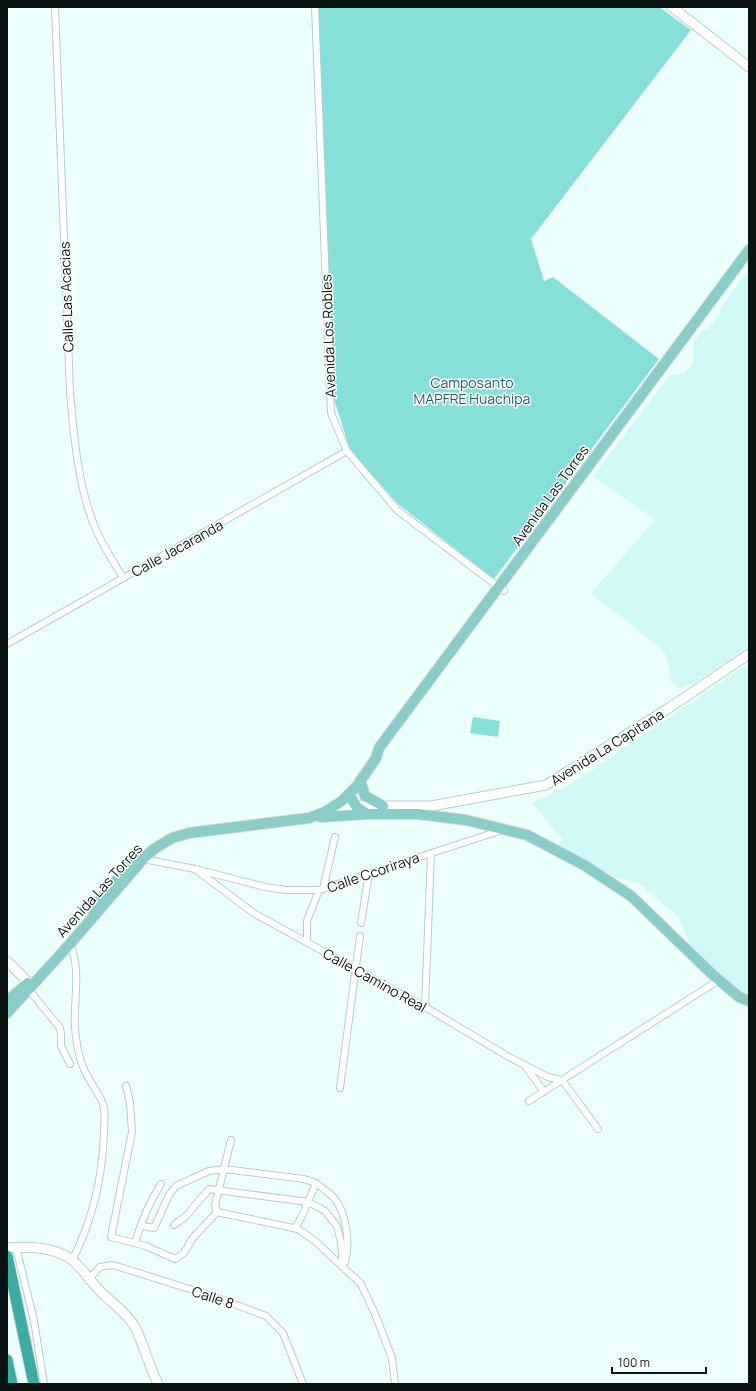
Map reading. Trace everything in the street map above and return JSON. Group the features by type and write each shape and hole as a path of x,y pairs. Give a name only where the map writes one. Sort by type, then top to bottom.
{"highway":[{"path":"7,1256 34,1384"},
{"path":"7,1360 12,1384"}],"main road":[{"name":"Avenida Las Torres","path":"7,1001 30,986 70,944 143,859 166,841 189,832 309,818 331,809 349,795 376,758 385,751 749,250"},
{"name":"Avenida Las Torres","path":"501,590 749,261"},
{"path":"360,781 365,796 383,806"},
{"path":"349,795 356,806 367,814"},
{"name":"Avenida Las Torres","path":"7,1013 126,868 138,856 161,838 194,826 331,809"},
{"path":"309,818 367,814 418,814 466,820 527,835 584,865 631,896 719,980 740,997 749,1001"}],"street":[{"name":"Calle Las Acacias","path":"55,7 69,383 74,436 78,467 96,530 123,578"},
{"name":"Avenida Los Robles","path":"315,7 331,413 347,452 397,510 501,590"},
{"path":"672,7 749,67"},
{"name":"Calle Jacaranda","path":"7,644 347,452"},
{"name":"Avenida La Capitana","path":"331,809 356,806 431,806 546,785 669,708 749,654"},
{"name":"Calle Ccoriraya","path":"143,859 195,869 286,890 321,890 507,829"},
{"path":"307,942 307,921 321,890 335,838"},
{"path":"425,1007 431,853"},
{"name":"Calle Camino Real","path":"195,869 255,914 425,1007 525,1065 548,1077 562,1080"},
{"path":"361,922 369,873"},
{"path":"340,1088 360,936"},
{"path":"70,944 75,955 77,970 75,1027 79,1052 82,1066 103,1104 105,1114 104,1148 97,1188 88,1222 72,1260"},
{"path":"7,962 30,986 60,1028 62,1034 61,1046 70,1064"},
{"path":"529,1101 719,980"},
{"path":"525,1065 544,1092"},
{"path":"562,1080 598,1129"},
{"path":"126,1086 130,1103 132,1132 111,1236 146,1246 174,1259 180,1257 202,1228 217,1212"},
{"path":"217,1212 215,1205 231,1140"},
{"path":"142,1226 154,1228 169,1195 176,1186 209,1170 224,1169 304,1179 316,1183 335,1199 343,1218 348,1250 343,1267"},
{"path":"295,1228 302,1216 316,1183"},
{"path":"135,1243 142,1226 144,1216 161,1184"},
{"path":"174,1225 186,1216 209,1189 219,1189 308,1202 325,1211 337,1226 341,1242 343,1267"},
{"path":"217,1212 295,1228 315,1241 361,1284 392,1358 395,1384"},
{"path":"44,1384 34,1321 12,1248 27,1246 41,1248 61,1254 72,1260 88,1280 128,1318 135,1327 158,1384"},
{"name":"Calle 8","path":"88,1280 100,1267 114,1266 215,1297 266,1316 283,1333 303,1384"}],"shaded area":[{"path":"749,270 749,646 691,685 688,684 681,689 668,679 671,675 664,651 591,593 655,520 593,476 669,376 685,373 694,361 693,343 703,330 708,329 721,312 719,310"},
{"path":"749,663 749,995 732,988 689,944 679,917 661,903 652,891 650,893 643,886 629,880 618,879 558,845 562,839 532,803 573,783"}],"green space":[{"name":"Camposanto MAPFRE Huachipa","path":"317,7 659,7 691,30 531,239 544,281 553,277 659,359 494,579 398,504 350,450 333,396"},
{"path":"473,717 500,721 498,737 470,733"}]}
